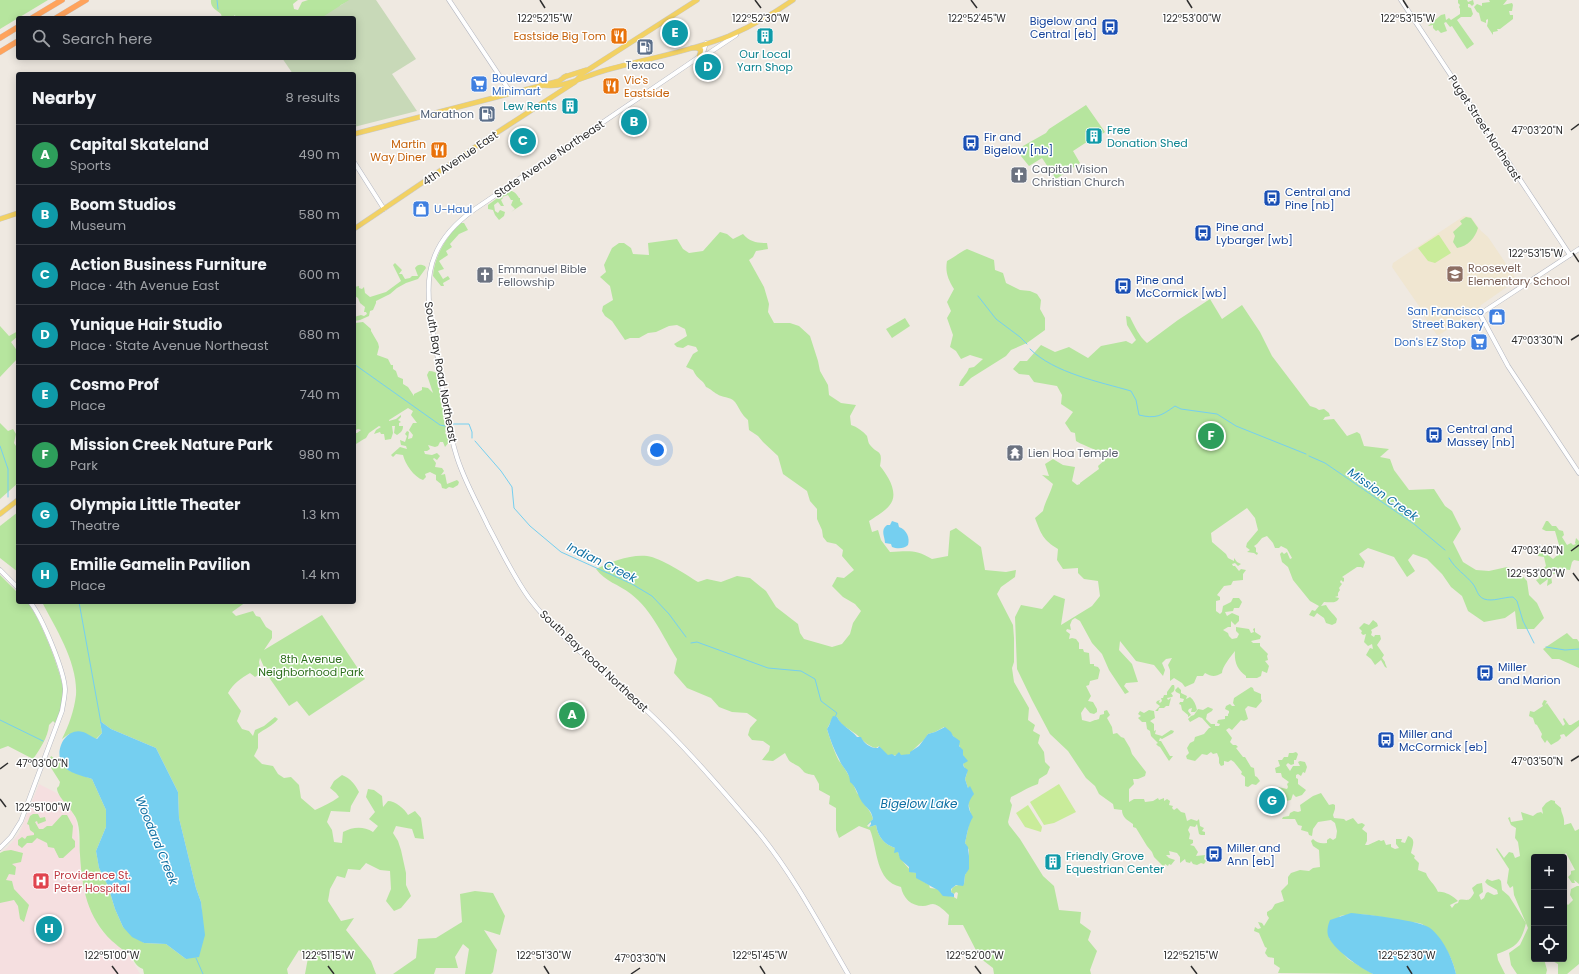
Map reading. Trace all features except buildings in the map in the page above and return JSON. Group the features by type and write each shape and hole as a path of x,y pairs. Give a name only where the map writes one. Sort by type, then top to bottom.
{"highway":[{"path":"35,16 62,0"},
{"path":"59,16 86,0"},
{"path":"0,38 16,28"},
{"path":"0,52 16,42"}],"main road":[{"path":"576,82 580,75 697,0"},
{"name":"State Avenue Northeast","path":"743,30 767,17 793,0"},
{"path":"541,85 549,86 576,82 594,74 706,43 743,30"},
{"path":"683,49 700,49 701,52 699,57"},
{"path":"594,74 596,69 617,52"},
{"path":"356,133 561,80 566,76 594,67"},
{"name":"4th Avenue East","path":"356,228 484,141 576,82"},
{"path":"0,220 16,215"},
{"path":"0,514 16,502"}],"street":[{"path":"449,0 511,93"},
{"name":"Puget Street Northeast","path":"1401,0 1570,255"},
{"name":"State Avenue Northeast","path":"462,218 743,30"},
{"path":"699,57 703,53 706,43"},
{"name":"State Avenue Northeast","path":"676,74 699,57"},
{"path":"356,165 384,209"},
{"name":"South Bay Road Northeast","path":"462,218 445,238 435,257 429,275 428,304 456,455 468,486 511,570 528,596 553,626 659,723 702,768 760,834 787,870 848,974"},
{"path":"1579,249 1480,314 1506,361 1579,473"},
{"path":"0,570 16,586"},
{"path":"0,848 11,837 21,821 59,718 65,689 58,662 43,623 31,604"}],"shaded area":[{"name":"Roosevelt Elementary School","path":"1464,216 1471,217 1481,231 1488,237 1517,280 1481,305 1479,309 1437,335 1392,267 1393,263"},
{"name":"Providence St. Peter Hospital","path":"39,784 57,793 68,805 76,819 81,869 97,924 103,932 130,957 140,974 0,974 0,854 19,834"}],"green space":[{"path":"0,0 48,0 22,16 16,16 16,19 0,29"},
{"path":"211,0 298,0 293,4 294,9 298,10 302,2 308,0 351,0 341,5 328,16 222,16 211,3"},
{"path":"349,0 376,0 416,59 392,74 417,111 356,126 356,72 292,72 283,60 356,60 356,16 324,16"},
{"path":"1458,0 1467,0 1468,2 1473,0 1474,4 1472,6 1468,4 1468,7 1471,8 1473,14 1471,17 1461,17 1457,20 1474,44 1467,49 1452,26 1450,27 1446,22 1444,23 1447,31 1441,33 1433,28 1433,25 1428,26 1441,15 1445,14 1446,20 1449,18 1451,20 1460,14 1460,5"},
{"path":"1489,0 1507,0 1503,5 1512,3 1513,5 1512,11 1509,11 1510,15 1513,15 1513,19 1500,29 1497,29 1498,31 1493,32 1493,35 1487,26 1488,19 1486,20 1486,23 1481,21 1479,13 1474,7 1477,4 1482,6 1482,3 1490,2"},
{"path":"1086,105 1105,132 1097,138 1094,135 1093,136 1095,139 1093,138 1073,151 1080,163 1056,179 1042,158 1029,166 1016,150 1046,133 1049,129"},
{"path":"508,190 516,194 523,204 511,212 515,209 511,205 513,200 511,200 508,195 502,197 503,198 501,200 504,206 501,206 498,202 494,205 495,211 498,213 500,210 505,212 504,216 499,220 493,210 488,209 488,205"},
{"path":"1466,217 1471,218 1478,228 1470,241 1457,248 1453,242 1455,236 1453,232 1462,224 1460,221"},
{"path":"461,223 464,223 468,230 459,234 450,244 452,247 446,251 448,255 439,261 444,269 438,271 443,279 448,276 450,279 443,283 444,286 441,286 433,276 436,261 446,240"},
{"path":"720,232 727,234 733,239 743,234 754,242 767,243 768,249 756,251 753,257 749,260 764,287 769,304 768,312 774,323 790,323 799,326 810,336 820,371 828,385 829,395 841,403 856,405 850,416 851,425 860,429 867,436 869,444 879,453 881,457 880,466 892,485 893,496 892,501 887,508 869,521 872,532 878,530 881,540 890,552 916,552 932,559 948,556 950,531 956,528 981,547 985,570 1006,572 1016,570 1015,577 1001,587 997,594 1013,625 1014,662 1012,668 1014,682 1029,708 1028,720 1035,725 1033,731 1040,735 1038,743 1044,752 1045,762 1050,767 1047,774 1039,779 1038,784 1011,797 1010,801 1012,805 1008,822 1043,876 1054,886 1059,910 1081,912 1080,923 1091,931 1088,940 1097,951 1090,970 1091,974 994,974 993,968 980,958 963,925 948,925 949,915 942,908 935,905 919,906 911,903 904,895 901,887 893,884 886,878 879,864 870,830 859,826 839,838 836,830 836,808 829,804 830,796 819,790 819,784 814,775 805,773 789,760 785,753 773,761 762,760 769,751 770,746 763,741 752,740 748,735 750,728 757,720 747,713 732,712 719,707 711,698 687,688 674,673 677,659 657,624 645,608 631,594 608,580 596,569 628,557 647,556 666,563 698,582 707,579 721,582 737,576 750,578 766,591 776,607 798,624 800,633 804,639 832,647 842,644 850,634 853,623 861,611 855,604 843,597 832,586 837,577 844,578 854,570 842,556 843,550 836,544 827,542 823,537 822,530 817,519 817,509 810,501 807,491 783,474 778,456 758,436 749,430 748,420 742,414 735,402 706,387 693,370 686,367 693,354 698,351 696,347 688,345 683,348 677,347 674,344 687,336 685,329 677,325 669,326 656,332 648,333 639,338 630,338 625,340 612,321 605,316 602,311 603,306 613,300 610,286 600,277 606,272 604,265 612,248 619,243 624,243 631,248 633,254 649,255 648,243 677,239 683,249 689,253 703,251","holes":["833,717 837,717 840,723 872,747 876,748 879,746 886,755 904,756 910,754 928,734 944,727 957,740 963,755 963,764 967,773 965,779 971,797 968,802 971,815 965,843 969,850 968,869 965,875 964,884 954,887 951,892 954,894 956,892 958,893 957,899 943,894 938,889 930,888 929,885 916,877 916,873 912,872 904,863 898,852 895,852 895,848 882,840 876,825 869,827 867,826 873,819 838,759 827,729"]},
{"path":"1438,235 1451,253 1435,263 1428,261 1418,248"},
{"path":"967,249 994,260 995,270 1003,273 1006,283 1020,290 1030,291 1037,294 1041,300 1040,309 1045,318 1045,330 1027,343 1011,350 1006,356 971,378 963,386 959,386 969,368 974,367 983,359 970,355 961,359 956,351 950,347 953,335 947,318 951,311 947,302 954,289 946,269 947,261"},
{"path":"395,263 402,270 399,274 402,274 405,279 412,276 418,276 415,268 418,265 423,265 426,268 418,279 406,283 390,294 376,301 373,310 370,311 369,316 356,321 356,316 364,316 367,314 364,312 365,307 356,297 356,287 359,286 359,288 362,289 364,287 365,293 370,297 386,292 401,281 393,265"},
{"path":"1210,299 1222,319 1242,305 1260,332 1272,356 1310,406 1319,410 1324,409 1329,413 1330,416 1325,417 1323,420 1334,419 1347,436 1357,432 1360,434 1364,446 1389,449 1380,457 1390,459 1394,470 1409,490 1434,489 1445,506 1452,511 1461,529 1453,542 1463,562 1476,570 1489,571 1507,567 1517,570 1527,581 1529,595 1537,603 1544,618 1534,629 1517,629 1515,611 1505,618 1484,622 1468,611 1462,596 1451,587 1442,574 1427,559 1413,554 1408,560 1415,571 1407,577 1394,557 1368,548 1359,554 1365,562 1363,568 1357,567 1342,577 1344,578 1344,581 1343,582 1341,580 1340,582 1342,584 1339,588 1340,590 1338,596 1335,597 1339,598 1338,600 1333,602 1324,602 1321,606 1326,605 1337,619 1336,623 1332,625 1326,623 1324,618 1317,613 1314,617 1309,615 1312,610 1315,611 1319,606 1310,601 1293,580 1288,567 1282,562 1280,554 1282,552 1284,554 1287,552 1290,559 1292,558 1287,549 1281,546 1279,548 1275,548 1267,536 1262,538 1254,546 1256,548 1256,552 1258,553 1257,555 1247,552 1250,550 1246,547 1247,543 1258,530 1255,518 1247,508 1211,533 1212,542 1226,554 1228,558 1234,561 1234,558 1241,564 1238,566 1235,563 1232,564 1233,566 1235,566 1239,571 1241,569 1246,570 1243,574 1243,580 1233,581 1231,585 1224,586 1217,595 1220,597 1220,600 1216,601 1216,611 1220,614 1223,606 1231,602 1233,598 1239,598 1242,602 1239,608 1234,608 1233,611 1225,612 1227,616 1232,613 1239,616 1239,621 1235,625 1231,621 1231,627 1223,630 1228,633 1232,639 1237,638 1239,634 1236,631 1236,627 1249,629 1251,633 1254,632 1253,629 1255,628 1255,632 1261,636 1260,639 1251,641 1253,643 1260,643 1260,646 1268,654 1268,660 1265,661 1269,666 1267,673 1262,671 1261,676 1257,678 1246,678 1237,665 1235,651 1225,665 1222,673 1214,676 1205,673 1203,676 1197,676 1194,683 1185,687 1174,678 1170,681 1170,670 1168,665 1172,658 1166,659 1162,663 1165,670 1163,676 1154,665 1136,661 1120,641 1119,650 1132,664 1138,682 1126,683 1124,686 1129,692 1125,694 1109,670 1102,654 1092,643 1080,621 1075,618 1072,620 1070,625 1071,630 1067,629 1066,631 1070,634 1069,639 1076,639 1079,643 1079,649 1083,649 1084,652 1089,653 1090,664 1094,664 1094,666 1098,667 1100,670 1098,679 1090,681 1089,685 1086,686 1091,696 1088,701 1093,702 1097,712 1094,714 1090,713 1085,707 1081,713 1082,720 1090,722 1099,719 1100,715 1104,714 1104,711 1107,710 1110,715 1107,718 1112,727 1113,734 1117,733 1124,738 1132,754 1146,772 1145,776 1138,779 1133,779 1134,784 1129,789 1129,802 1134,799 1144,799 1145,802 1153,801 1158,798 1159,800 1164,798 1164,801 1167,799 1170,801 1169,805 1173,806 1172,808 1174,810 1177,808 1181,812 1185,813 1187,821 1191,819 1197,821 1199,819 1200,826 1204,828 1202,831 1205,832 1205,835 1199,834 1197,824 1195,827 1190,826 1188,830 1190,834 1189,839 1193,840 1193,843 1190,845 1194,846 1198,852 1196,856 1205,855 1204,859 1206,861 1204,864 1193,864 1191,861 1190,863 1186,862 1185,859 1180,863 1180,857 1177,853 1169,851 1170,855 1166,855 1175,860 1171,865 1169,864 1168,866 1165,864 1164,867 1154,857 1136,828 1133,827 1133,824 1124,816 1122,810 1114,809 1113,804 1099,794 1095,786 1086,778 1068,751 1050,734 1017,669 1015,617 1021,605 1042,609 1054,595 1065,599 1061,625 1092,606 1100,596 1098,581 1084,579 1078,573 1078,568 1063,569 1057,560 1058,549 1043,536 1039,528 1035,518 1043,511 1053,484 1042,475 1049,476 1045,464 1053,459 1063,465 1075,467 1072,481 1077,485 1099,469 1098,466 1107,458 1097,451 1076,441 1075,433 1071,432 1065,423 1073,412 1061,404 1062,395 1057,386 1034,382 1029,375 1019,374 1013,369 1020,361 1027,361 1041,345 1055,352 1069,347 1088,358 1101,346 1126,341 1132,344 1136,340 1127,325 1126,316 1130,317 1135,328 1147,343"},
{"path":"905,318 910,326 892,338 886,329"},
{"path":"363,322 371,329 378,343 379,347 377,355 388,359 391,365 393,365 393,369 396,371 398,377 403,379 403,384 408,387 414,396 414,394 422,390 422,387 428,388 433,393 427,375 429,371 438,374 440,381 440,395 442,399 441,402 444,412 443,416 446,427 445,433 449,439 449,442 445,447 443,442 440,442 438,446 435,447 428,445 430,449 424,451 425,454 432,455 437,453 440,456 437,460 434,458 433,459 436,463 435,467 442,468 444,471 441,475 445,474 447,484 457,480 459,482 458,485 453,488 442,488 441,484 436,480 436,475 430,472 425,474 426,477 423,480 410,470 403,455 396,454 393,457 391,455 400,447 407,449 406,446 401,445 400,440 405,442 407,436 405,434 407,431 409,432 408,439 412,438 413,435 409,430 413,423 417,423 411,415 413,411 408,408 389,420 396,419 401,415 398,420 401,422 399,423 399,426 403,426 402,431 397,435 394,433 395,426 392,426 393,433 391,439 385,440 384,434 381,434 380,432 374,434 376,430 381,427 379,426 369,433 366,438 356,444 356,433 361,430 356,430 356,323"},
{"path":"0,326 9,336 16,332 16,338 11,342 16,349 16,360 0,377"},
{"path":"0,423 8,431 13,429 16,434 14,443 16,446 16,485 0,499"},
{"path":"16,514 16,570 0,558 0,526"},
{"path":"1546,521 1548,521 1552,526 1556,526 1559,530 1563,531 1564,535 1562,537 1567,545 1571,543 1573,545 1576,544 1576,538 1579,541 1579,561 1574,560 1572,562 1570,570 1561,569 1559,572 1551,575 1552,583 1547,586 1548,579 1540,585 1536,580 1540,578 1537,575 1546,566 1544,557 1538,556 1539,551 1543,549 1548,552 1548,555 1553,559 1561,552 1555,531 1546,531 1542,529"},
{"path":"0,575 16,591 16,604 28,604 37,618 61,679 63,693 56,724 53,721 49,725 41,747 33,759 8,746 0,749"},
{"name":"8th Avenue Neighborhood Park","path":"43,604 243,604 232,612 236,616 253,611 256,616 260,617 266,627 272,631 272,638 264,650 322,615 365,679 309,716 297,701 289,706 268,676 260,658 259,662 261,673 255,677 250,673 240,679 228,693 241,711 237,721 242,729 249,731 253,736 255,730 264,726 275,717 278,719 274,724 258,734 258,748 254,756 262,764 273,766 278,774 284,778 291,777 299,785 301,798 315,810 339,797 330,788 334,781 342,775 356,786 359,792 351,806 350,812 331,811 327,822 332,830 334,842 342,843 343,832 347,830 362,828 373,832 378,826 369,819 375,812 366,797 368,789 374,790 382,796 383,807 388,801 391,801 405,810 408,815 415,811 421,818 424,839 415,838 412,829 396,826 393,833 401,850 406,873 406,885 411,896 401,908 394,911 386,901 391,889 390,871 380,870 366,863 360,870 348,869 345,878 337,876 330,889 328,901 341,921 354,918 346,930 371,961 376,974 305,974 308,958 299,950 287,969 288,974 144,974 143,969 136,964 129,953 124,951 112,941 97,922 87,901 82,879 78,822 74,814 59,795 57,788 60,782 48,763 51,756 70,771 92,779 106,810 106,827 96,851 99,868 108,886 115,909 123,927 144,943 166,944 186,959 202,913 201,902 196,888 179,818 178,792 156,748 111,729 100,721 102,733 96,739 69,734 62,739 74,707 76,683 70,659"},
{"path":"1373,620 1378,626 1371,630 1371,635 1374,637 1375,635 1380,635 1381,639 1377,645 1384,655 1382,658 1387,668 1381,660 1375,665 1366,655 1370,648 1373,649 1372,644 1368,646 1364,642 1366,634 1363,635 1359,628 1364,623 1369,625"},
{"path":"1567,633 1579,642 1579,668 1559,659 1552,659 1543,649"},
{"path":"1172,685 1175,687 1174,691 1171,693 1173,696 1167,698 1168,700 1171,698 1169,706 1159,708 1158,711 1155,711 1160,706 1156,703 1157,701 1160,700 1160,703 1162,701 1161,698 1163,698 1164,695 1167,695 1167,692"},
{"path":"1178,687 1181,690 1181,693 1187,696 1186,699 1190,697 1196,706 1197,710 1195,712 1191,712 1192,708 1189,709 1188,711 1191,715 1188,717 1179,704 1180,702 1183,702 1184,699 1180,698 1180,694 1175,690"},
{"path":"1251,687 1254,691 1261,694 1262,701 1256,708 1248,706 1245,709 1248,719 1244,721 1241,720 1232,730 1229,728 1226,730 1232,738 1230,742 1238,747 1236,748 1243,757 1245,757 1251,767 1254,768 1255,776 1260,781 1256,785 1252,784 1248,787 1245,786 1245,777 1241,774 1242,772 1234,762 1231,760 1228,762 1224,761 1224,765 1221,766 1217,753 1213,754 1211,752 1207,755 1202,754 1195,761 1187,759 1186,756 1189,753 1187,748 1190,743 1194,741 1195,737 1204,734 1209,728 1211,728 1202,718 1199,717 1190,722 1188,719 1194,715 1198,709 1203,710 1208,707 1213,709 1207,714 1206,719 1211,724 1219,726 1220,724 1217,723 1218,720 1225,719 1225,716 1228,716 1228,713 1229,714 1229,711 1225,709 1226,706 1230,704 1235,706 1233,703 1234,698"},
{"path":"1544,700 1547,701 1545,705 1547,703 1563,726 1565,724 1564,718 1569,725 1579,720 1579,726 1566,737 1564,734 1560,735 1561,738 1551,745 1547,740 1545,743 1533,718 1529,716 1530,711 1534,712 1543,706 1542,704"},
{"path":"1149,710 1154,711 1155,718 1150,721 1154,724 1154,731 1156,730 1155,734 1162,736 1171,730 1174,731 1162,739 1160,738 1159,741 1161,741 1170,756 1173,756 1169,761 1160,747 1156,744 1158,743 1151,736 1150,731 1147,729 1146,722 1142,722 1138,718 1141,716 1138,714 1140,711 1144,713"},
{"path":"1296,752 1298,754 1296,760 1294,760 1294,764 1291,765 1288,763 1286,765 1290,771 1293,766 1300,766 1298,762 1305,762 1307,767 1305,773 1303,772 1301,776 1298,774 1296,775 1296,778 1298,779 1298,784 1306,790 1302,795 1296,797 1293,794 1291,800 1286,801 1283,796 1284,793 1280,794 1278,787 1287,789 1287,784 1289,782 1282,777 1281,773 1276,773 1275,768 1280,766 1278,760 1288,757 1289,753"},
{"path":"1059,784 1076,812 1054,823 1044,825 1030,802"},
{"path":"1321,793 1329,805 1335,805 1333,815 1334,818 1344,819 1346,821 1353,818 1358,824 1362,823 1365,825 1362,829 1367,833 1367,841 1365,845 1379,840 1384,840 1386,845 1391,844 1391,847 1395,849 1399,848 1396,844 1396,839 1402,839 1401,842 1405,843 1408,836 1411,837 1413,843 1411,853 1415,856 1414,858 1419,863 1418,870 1426,873 1438,892 1448,894 1458,901 1450,905 1452,908 1458,903 1459,900 1469,900 1474,893 1472,888 1477,884 1482,883 1483,892 1479,895 1481,900 1488,892 1494,895 1498,894 1497,890 1485,882 1487,879 1492,881 1499,879 1501,881 1502,890 1509,896 1526,923 1520,940 1509,949 1497,954 1498,960 1505,974 1456,974 1448,952 1444,946 1428,928 1422,924 1357,914 1340,916 1329,938 1348,959 1373,974 1278,973 1280,968 1274,964 1274,958 1268,957 1265,953 1267,948 1265,947 1259,933 1254,931 1255,927 1258,929 1261,928 1258,922 1262,923 1264,926 1269,918 1267,912 1272,909 1275,904 1284,901 1281,891 1288,884 1288,877 1291,873 1300,870 1309,871 1313,868 1320,867 1319,850 1313,846 1311,841 1313,839 1321,843 1327,843 1327,840 1330,838 1333,840 1336,838 1337,831 1335,823 1331,820 1318,822 1313,829 1312,836 1309,835 1308,832 1301,830 1302,826 1298,825 1295,819 1282,819 1283,817 1289,816 1290,813 1294,811 1301,811 1300,805 1313,796"},
{"path":"1551,800 1555,801 1555,803 1561,808 1564,825 1571,823 1575,831 1579,829 1579,884 1574,880 1575,883 1572,883 1568,877 1571,874 1571,871 1575,870 1566,853 1531,854 1531,962 1545,962 1547,970 1546,974 1517,974 1511,965 1509,953 1520,945 1528,928 1514,895 1513,886 1510,888 1507,883 1509,869 1496,849 1497,848 1504,858 1509,852 1513,853 1515,858 1520,856 1518,842 1515,838 1516,828 1511,825 1508,818 1510,817 1511,822 1523,820 1521,812 1533,816 1541,812 1543,814 1542,808"},
{"path":"1028,805 1042,827 1041,832 1025,827 1016,813"},
{"path":"33,814 38,814 40,818 45,817 46,821 38,824 37,821 35,822 39,829 52,826 62,815 67,815 73,826 72,838 75,841 75,847 63,858 59,858 54,848 48,847 47,843 37,838 32,843 27,843 22,848 18,845 18,840 22,837 25,839 27,836 34,835 27,824 30,816"},
{"path":"11,850 23,853 21,862 12,864 16,867 15,875 9,874 6,880 12,881 14,889 29,905 24,922 20,919 18,906 14,900 0,903 0,853"},
{"path":"1579,886 1579,964 1567,974 1558,974 1558,964 1554,962 1567,962 1567,904 1568,905 1573,900 1570,895 1571,889"},
{"path":"475,891 493,893 505,916 500,935 484,930 497,950 493,972 491,974 465,974 469,949 463,944 455,957 458,968 436,968 434,974 393,974 416,958 418,939 436,938 462,922 460,894"}],"water":[{"path":"892,521 898,523 899,527 907,534 909,542 908,545 902,548 896,548 892,547 891,544 885,543 883,534 884,529 887,525 890,525"},
{"name":"Bigelow Lake","path":"833,716 837,717 844,726 857,737 861,737 868,745 873,748 878,748 879,746 888,755 892,754 895,756 899,752 901,755 910,754 910,752 919,746 928,734 945,727 960,741 959,746 963,750 963,755 968,761 963,764 968,770 965,779 968,788 970,786 974,794 969,803 969,808 973,817 965,843 968,847 969,869 965,875 963,886 956,885 951,889 954,897 943,896 939,891 916,878 916,873 909,872 909,867 900,859 898,852 894,853 895,848 882,840 876,825 869,827 871,822 867,825 873,819 871,813 862,802 850,782 849,775 840,762 828,733 827,729"},
{"path":"100,721 111,729 156,748 178,792 179,818 196,888 201,902 205,935 199,957 186,959 166,944 144,943 132,937 123,927 115,909 108,886 99,868 96,851 106,827 106,810 92,779 68,770 62,764 60,758 61,746 67,736 77,731 97,739 102,733"},
{"path":"1351,913 1405,920 1425,925 1435,932 1447,949 1456,974 1373,974 1343,954 1332,943 1328,936 1330,920"}],"waterway":[{"name":"Indian Creek","path":"217,0 218,9"},
{"name":"Mission Creek","path":"978,296 996,319 1027,344"},
{"name":"Mission Creek","path":"1030,349 1052,364 1078,376 1131,391 1136,400 1139,415 1154,417 1175,406 1181,409 1217,414 1236,426 1306,454"},
{"name":"Indian Creek","path":"356,365 440,425 445,426"},
{"name":"Indian Creek","path":"453,424 469,424 472,432 472,438"},
{"name":"Indian Creek","path":"475,441 501,471 512,487 514,508 530,526 561,552 632,584 652,596 669,614 686,637"},
{"path":"0,446 8,469 8,497"},
{"name":"Mission Creek","path":"1309,456 1325,463 1414,524 1445,550"},
{"name":"Mission Creek","path":"1449,558 1473,584 1478,594 1482,598 1491,600 1513,597 1517,601 1523,621 1534,643"},
{"path":"79,604 101,723"},
{"name":"Indian Creek","path":"691,643 697,642 768,668 801,671 815,679 821,701 837,713 835,717"},
{"name":"Mission Creek","path":"1546,647 1565,650 1579,649"},
{"name":"Woodard Creek","path":"0,720 43,741"},
{"name":"Woodard Creek","path":"196,958 203,974"}],"place":[{"name":"Bigelow and Central [eb]","path":"1110,27"},
{"name":"Cosmo Prof","path":"675,33"},
{"name":"Eastside Big Tom","path":"619,36"},
{"name":"Our Local Yarn Shop","path":"765,36"},
{"name":"Texaco","path":"645,47"},
{"name":"Yunique Hair Studio","path":"708,67"},
{"name":"Boulevard Minimart","path":"479,84"},
{"name":"Vic's Eastside","path":"611,86"},
{"name":"Lew Rents","path":"570,106"},
{"name":"Marathon","path":"487,114"},
{"name":"Boom Studios","path":"634,122"},
{"name":"Free Donation Shed","path":"1094,136"},
{"name":"Action Business Furniture","path":"523,141"},
{"name":"Fir and Bigelow [nb]","path":"971,143"},
{"name":"Martin Way Diner","path":"439,150"},
{"name":"Capital Vision Christian Church","path":"1019,175"},
{"name":"Central and Pine [nb]","path":"1272,198"},
{"name":"U-Haul","path":"421,209"},
{"name":"Pine and Lybarger [wb]","path":"1203,233"},
{"name":"Roosevelt Elementary School","path":"1455,274"},
{"name":"Emmanuel Bible Fellowship","path":"485,275"},
{"name":"Pine and McCormick [wb]","path":"1123,286"},
{"name":"San Francisco Street Bakery","path":"1497,317"},
{"name":"Don's EZ Stop","path":"1479,342"},
{"name":"Central and Massey [nb]","path":"1434,435"},
{"name":"Mission Creek Nature Park","path":"1211,436"},
{"name":"Lien Hoa Temple","path":"1015,453"},
{"name":"Miller and Marion","path":"1485,673"},
{"name":"Capital Skateland","path":"572,715"},
{"name":"Miller and McCormick [eb]","path":"1386,740"},
{"name":"Olympia Little Theater","path":"1272,801"},
{"name":"Miller and Ann [eb]","path":"1214,854"},
{"name":"Friendly Grove Equestrian Center","path":"1053,862"},
{"name":"Providence St. Peter Hospital","path":"41,881"},
{"name":"Emilie Gamelin Pavilion","path":"49,929"}]}
